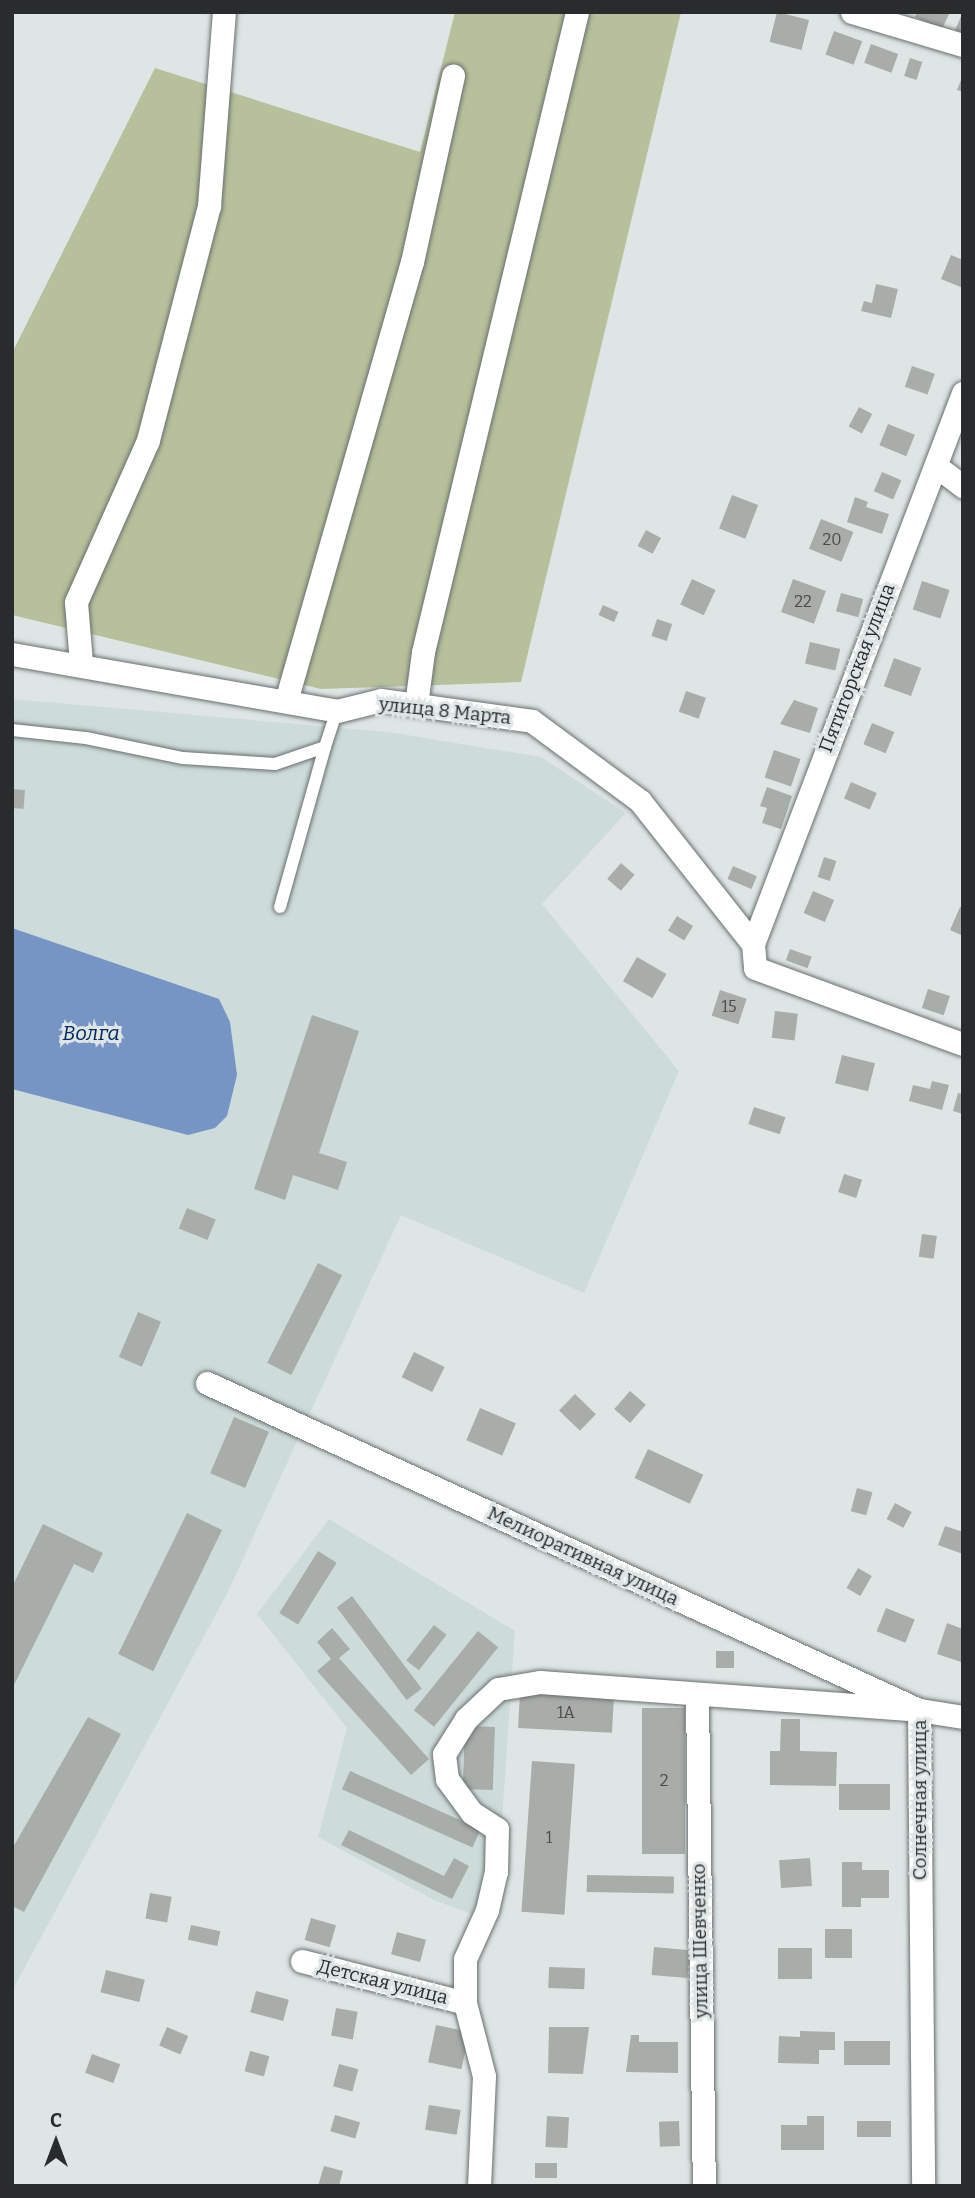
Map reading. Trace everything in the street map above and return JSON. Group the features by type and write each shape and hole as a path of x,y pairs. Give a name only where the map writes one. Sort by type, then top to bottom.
{"street":[{"path":"81,663 76,602 148,440 209,206 224,12"},
{"path":"416,705 423,652 578,12"},
{"path":"852,12 963,45"},
{"path":"286,701 412,262 453,75"},
{"name":"Пятигорская улица","path":"753,944 963,393"},
{"path":"936,466 963,486"},
{"name":"улица 8 Марта","path":"12,654 81,663 337,711 381,701 532,721 640,801 753,944 755,968 963,1044"},
{"name":"Мелиоративная улица","path":"207,1383 919,1710 963,1717"},
{"name":"Солнечная улица","path":"465,2003 465,1959 487,1910 496,1872 497,1829 472,1813 447,1779 444,1754 466,1719 498,1689 540,1682 919,1710 923,2186"},
{"name":"улица Шевченко","path":"697,1695 704,2186"},
{"name":"Детская улица","path":"302,1961 465,2003"},
{"path":"465,2003 484,2076 479,2186"}],"lane":[{"path":"280,906 337,711"},
{"path":"12,730 86,738 183,758 275,765 325,747"}],"shaded area":[{"path":"12,699 389,732 541,757 626,813 542,904 679,1071 584,1293 401,1215 227,1594 12,1991"},
{"path":"329,1519 515,1631 495,1923 434,1900 318,1837 347,1728 257,1614"}],"green space":[{"path":"455,12 681,12 521,682 321,689 12,615 12,353 155,68 420,152"}],"water":[{"name":"Волга","path":"12,928 219,999 230,1022 237,1075 227,1116 215,1128 188,1135 12,1089"}],"building":[{"path":"777,12 809,20 802,50 770,42"},
{"path":"917,12 950,12 942,29 915,17"},
{"path":"963,12 963,33 955,30"},
{"path":"834,31 862,41 854,65 825,54"},
{"path":"871,44 898,54 891,73 864,63"},
{"path":"910,58 922,62 916,80 904,76"},
{"path":"963,75 963,92 957,90"},
{"path":"951,255 963,260 963,288 941,279"},
{"path":"876,284 898,289 891,318 861,311 864,301 872,303"},
{"path":"912,366 935,374 928,395 905,387"},
{"path":"859,407 872,414 862,433 849,426"},
{"path":"888,424 915,435 906,456 879,445"},
{"path":"882,472 901,480 893,500 874,491"},
{"path":"732,495 758,505 745,539 719,529"},
{"path":"855,497 868,502 866,507 889,514 882,534 847,522"},
{"path":"821,519 853,532 841,562 809,549"},
{"path":"646,530 661,538 653,554 638,546"},
{"path":"692,579 716,590 704,615 680,604"},
{"path":"793,579 826,591 814,624 781,612"},
{"path":"922,581 950,590 940,618 913,610"},
{"path":"841,593 863,599 858,617 836,611"},
{"path":"603,605 619,612 614,622 599,615"},
{"path":"657,619 672,624 667,641 651,636"},
{"path":"810,642 840,649 835,670 805,663"},
{"path":"894,658 921,668 911,696 884,686"},
{"path":"686,691 706,698 699,719 679,712"},
{"path":"794,700 818,708 810,733 780,724"},
{"path":"872,723 894,732 886,753 863,744"},
{"path":"774,750 800,759 791,787 765,777"},
{"path":"851,782 877,793 870,810 844,799"},
{"path":"767,787 792,796 781,829 762,823 767,808 760,806"},
{"path":"12,789 25,790 24,809 12,808"},
{"path":"824,857 836,861 830,881 818,877"},
{"path":"621,863 635,875 621,891 607,879"},
{"path":"733,866 757,876 751,889 728,879"},
{"path":"813,891 834,900 825,922 804,913"},
{"path":"960,907 963,908 963,936 950,930"},
{"path":"677,916 693,926 684,940 668,930"},
{"path":"790,949 812,957 808,968 786,960"},
{"path":"637,957 666,974 652,998 623,981"},
{"path":"928,989 950,996 944,1015 922,1008"},
{"path":"720,990 747,999 738,1024 712,1016"},
{"path":"775,1011 798,1014 795,1041 772,1038"},
{"path":"312,1015 359,1031 319,1153 347,1162 338,1190 293,1175 285,1200 254,1189"},
{"path":"842,1055 875,1063 868,1091 835,1083"},
{"path":"932,1081 949,1085 942,1110 909,1101 913,1085 930,1089"},
{"path":"958,1093 963,1094 963,1114 953,1111"},
{"path":"754,1107 785,1117 780,1134 748,1124"},
{"path":"844,1174 862,1180 856,1198 838,1192"},
{"path":"187,1208 216,1220 208,1240 179,1228"},
{"path":"922,1234 937,1236 934,1259 919,1257"},
{"path":"318,1263 342,1275 291,1375 267,1363"},
{"path":"138,1312 161,1322 142,1367 119,1357"},
{"path":"414,1352 445,1367 432,1392 402,1377"},
{"path":"630,1391 646,1405 630,1423 614,1409"},
{"path":"575,1394 596,1414 580,1431 559,1411"},
{"path":"480,1408 516,1423 502,1455 466,1440"},
{"path":"234,1417 269,1432 245,1488 210,1473"},
{"path":"648,1449 703,1475 690,1504 634,1478"},
{"path":"857,1488 872,1492 866,1515 851,1511"},
{"path":"895,1503 912,1512 903,1528 887,1519"},
{"path":"187,1513 222,1530 153,1671 118,1654"},
{"path":"43,1524 103,1553 93,1573 74,1564 12,1689 12,1587"},
{"path":"945,1526 963,1532 963,1554 938,1545"},
{"path":"318,1551 337,1563 298,1625 279,1613"},
{"path":"858,1568 872,1576 860,1596 846,1588"},
{"path":"352,1596 422,1689 407,1700 337,1607"},
{"path":"886,1608 915,1620 905,1643 877,1631"},
{"path":"947,1623 963,1629 961,1662 937,1654"},
{"path":"434,1625 447,1635 419,1670 406,1660"},
{"path":"332,1628 350,1649 339,1658 429,1759 411,1775 317,1671 331,1659 317,1642"},
{"path":"478,1631 498,1647 434,1727 414,1710"},
{"path":"716,1651 734,1651 734,1668 716,1668"},
{"path":"520,1692 614,1697 612,1733 518,1728"},
{"path":"642,1708 685,1708 685,1854 642,1854"},
{"path":"88,1717 121,1734 24,1912 12,1906 12,1849"},
{"path":"781,1719 800,1719 800,1751 837,1752 836,1786 770,1785 770,1751 780,1751"},
{"path":"465,1726 495,1727 493,1790 463,1789"},
{"path":"532,1761 575,1764 564,1915 521,1912"},
{"path":"350,1771 481,1829 473,1847 342,1789"},
{"path":"839,1784 890,1784 890,1810 839,1810"},
{"path":"349,1830 444,1876 454,1858 469,1866 452,1899 341,1845"},
{"path":"810,1858 812,1886 781,1888 779,1860"},
{"path":"842,1862 862,1862 862,1870 889,1870 889,1898 861,1898 861,1907 842,1907"},
{"path":"587,1875 674,1877 674,1894 587,1892"},
{"path":"150,1893 172,1897 167,1922 145,1919"},
{"path":"311,1918 336,1925 330,1947 305,1940"},
{"path":"191,1925 220,1931 217,1946 188,1940"},
{"path":"825,1929 852,1929 852,1958 825,1958"},
{"path":"397,1932 426,1940 420,1962 391,1954"},
{"path":"654,1947 690,1950 687,1978 652,1975"},
{"path":"778,1948 812,1948 812,1979 778,1979"},
{"path":"549,1967 585,1968 584,1989 548,1988"},
{"path":"106,1970 145,1980 139,2002 100,1992"},
{"path":"256,1991 289,2000 283,2021 250,2012"},
{"path":"336,2008 358,2012 353,2039 331,2036"},
{"path":"436,2025 469,2032 461,2069 428,2062"},
{"path":"167,2027 188,2036 180,2054 159,2045"},
{"path":"549,2027 589,2027 583,2074 548,2073"},
{"path":"800,2031 835,2032 835,2050 819,2050 819,2064 778,2063 779,2036 800,2037"},
{"path":"631,2035 639,2035 639,2042 678,2042 678,2073 626,2072"},
{"path":"844,2041 890,2041 890,2065 844,2065"},
{"path":"250,2051 269,2056 264,2076 245,2071"},
{"path":"92,2054 120,2064 113,2083 85,2073"},
{"path":"339,2064 358,2069 352,2091 333,2086"},
{"path":"429,2105 461,2110 457,2135 425,2130"},
{"path":"335,2115 360,2122 355,2139 330,2131"},
{"path":"547,2116 569,2117 567,2148 545,2147"},
{"path":"807,2116 824,2116 824,2150 781,2150 781,2125 807,2125"},
{"path":"679,2121 680,2146 660,2147 659,2122"},
{"path":"857,2121 891,2121 891,2137 857,2137"},
{"path":"535,2163 557,2163 557,2178 535,2178"},
{"path":"324,2166 343,2171 339,2186 318,2186"}]}
